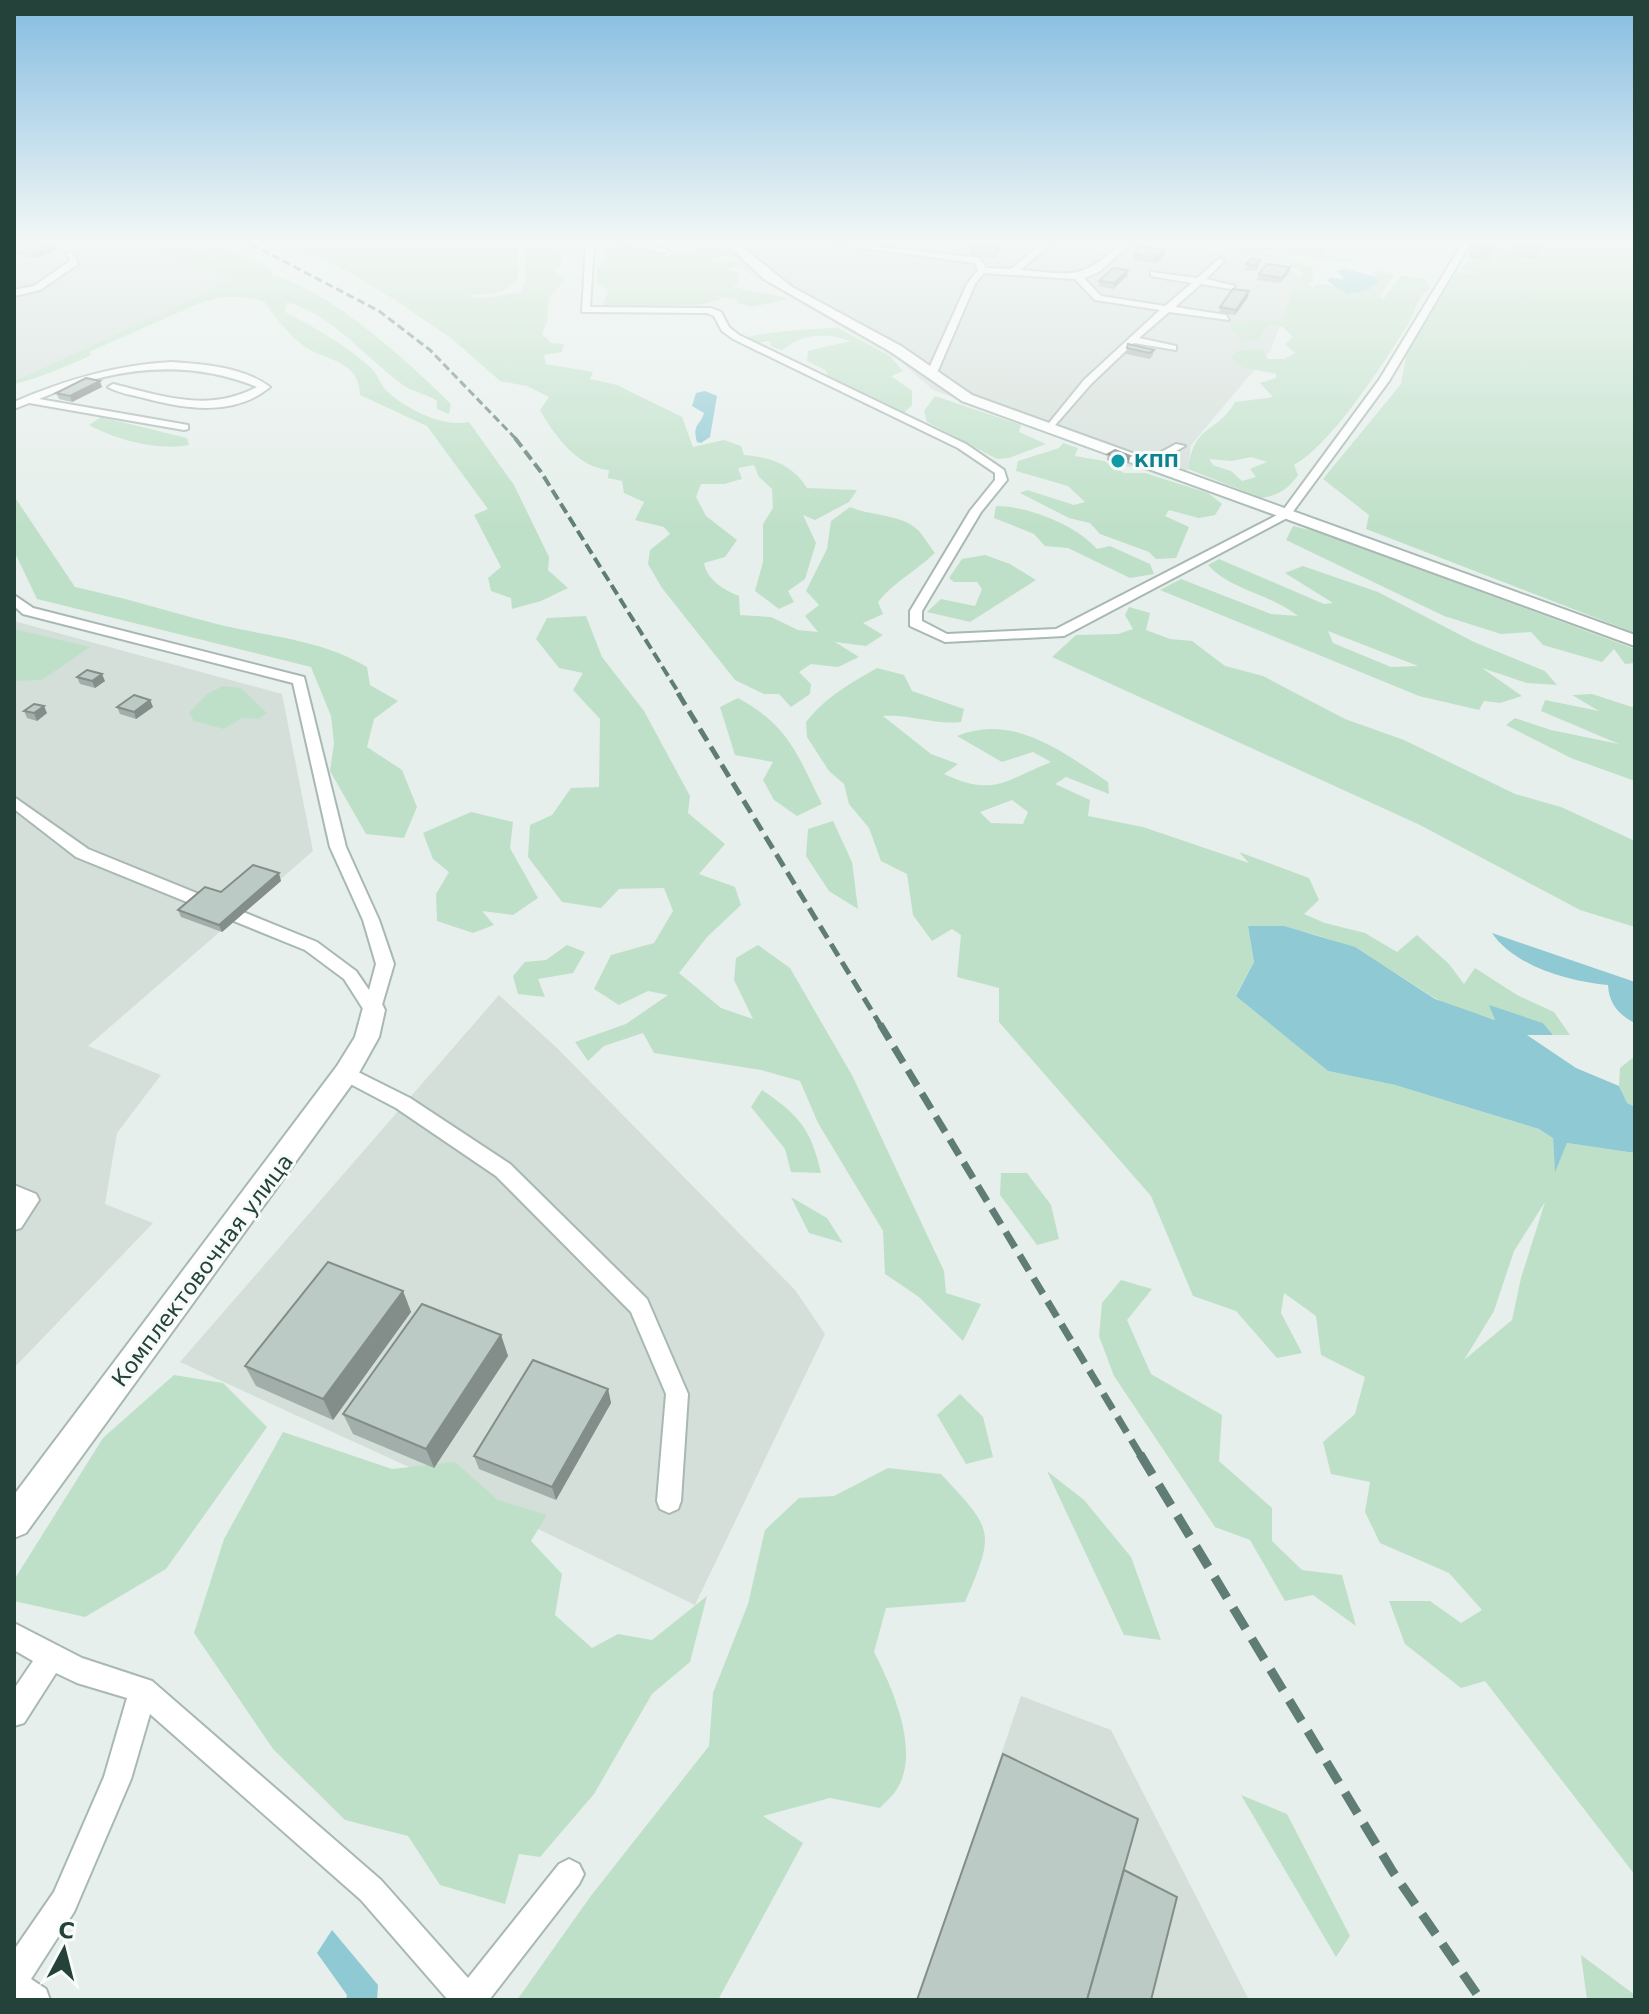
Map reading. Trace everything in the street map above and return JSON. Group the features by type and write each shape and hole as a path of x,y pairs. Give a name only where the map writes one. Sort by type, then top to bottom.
{"street":[{"path":"878,338 967,398 1635,641"},
{"name":"Комплектовочная улица","path":"14,1522 346,1073 367,1037 373,1010"}],"lane":[{"path":"738,338 962,446 1000,472 1001,480 976,511 916,611 915,623 928,633 945,638 979,639 1059,633 1285,515 1384,381 1410,338"},
{"path":"931,375 947,338"},
{"path":"1050,428 1062,410 1131,339 1173,348"},
{"path":"14,406 59,385 121,369 176,362 240,374 265,387 242,402 202,408 113,387"},
{"path":"100,394 113,387 121,369"},
{"path":"28,400 184,427"},
{"path":"74,408 87,401"},
{"path":"1147,463 1180,446"},
{"path":"14,599 28,611 299,680 338,847 371,920 385,964 373,1010"},
{"path":"14,802 82,853 311,946 350,975 373,1010"},
{"path":"346,1073 403,1103 503,1170 639,1306 677,1394 669,1501"},
{"path":"14,1193 29,1200 14,1222"},
{"path":"14,1636 77,1670 143,1690 371,1890 469,2000 569,1874"},
{"path":"14,1713 53,1655"},
{"path":"14,1977 64,1902 117,1779 143,1690"},
{"path":"14,1985 35,2000"}],"shaded area":[{"path":"14,338 109,338 14,381"},
{"path":"860,338 1275,338 1271,350 1191,445 1188,469 1170,479 1135,467 1121,466 1107,460 1113,456 933,390 900,361"},
{"path":"14,621 282,694 313,851 88,1046 161,1075 117,1133 105,1204 153,1223 14,1368"},
{"path":"499,995 557,1048 795,1290 825,1334 695,1605 435,1479 180,1362"},
{"path":"1021,1696 1111,1730 1249,2000 918,2000"}],"green space":[{"path":"108,338 121,338 89,352 91,355 72,364 14,384 14,381"},
{"path":"295,338 330,338 361,359 374,371 384,388 402,403 435,419 469,422 514,485 549,557 548,570 568,588 541,601 512,609 511,598 491,591 488,578 501,567 474,515 488,509 427,426 360,395 359,384 349,369 302,345"},
{"path":"347,338 377,338 451,404 449,414 437,409 437,401 403,385"},
{"path":"451,338 546,338 551,343 564,344 562,352 544,355 546,364 593,372 590,379 617,385 682,417 693,447 724,440 741,446 744,455 772,460 788,468 807,488 857,490 849,502 815,520 803,515 816,543 805,579 788,591 794,602 779,609 755,591 763,562 763,524 773,508 772,489 759,477 754,465 738,468 742,479 724,484 701,484 696,497 706,516 737,540 725,557 704,563 717,584 739,596 740,615 771,617 798,630 818,632 805,616 819,605 806,591 827,549 831,521 850,507 912,525 935,553 878,602 883,614 863,623 883,635 866,646 835,642 859,657 838,667 811,664 799,672 811,684 810,694 791,707 779,694 764,694 735,680 662,588 648,564 650,550 670,534 664,527 635,520 644,502 624,493 622,481 608,478 609,470 587,463 568,449 540,410 549,397 527,386 500,381"},
{"path":"748,338 806,338 782,350 772,347 769,341 756,343"},
{"path":"839,338 857,338 890,356 903,371 891,376 912,391 912,405 902,415 830,379 825,370 807,361 808,351 850,341"},
{"path":"1292,338 1399,338 1340,421 1309,455 1294,465 1298,475 1282,491 1261,498 1188,469 1196,443 1235,402 1273,397 1260,383 1276,378 1276,374 1242,367 1231,357 1237,351 1262,349 1268,359 1284,359 1295,353 1285,344","holes":["1251,457 1267,462 1250,469 1256,477 1242,481 1231,471 1213,465 1209,459 1232,461"]},
{"path":"1416,338 1635,338 1635,633 1366,529 1369,515 1323,479 1401,384 1407,352"},
{"path":"935,396 1021,425 1019,432 1046,444 1009,458 997,459 927,422 924,411"},
{"path":"101,417 187,438 189,445 164,447 138,443 89,425"},
{"path":"1063,443 1078,448 1075,456 1104,461 1124,473 1145,473 1208,493 1222,504 1215,515 1199,518 1169,510 1165,516 1189,527 1176,558 1156,559 1149,552 1100,534 1090,523 1069,518 1020,493 1027,490 1074,505 1085,502 1068,486 1016,471 1018,461 1059,448"},
{"path":"14,496 75,587 213,623 311,644 349,657 367,667 370,685 398,701 374,719 367,747 402,770 417,807 404,838 366,834 330,771 334,743 331,716 311,667 37,599 14,551"},
{"path":"996,506 1022,509 1051,518 1077,532 1097,549 1110,546 1150,564 1154,574 1130,578 1068,548 1045,546 1034,534 994,518"},
{"path":"1293,526 1318,532 1635,649 1635,663 1625,664 1614,649 1602,662 1543,645 1531,632 1501,634 1444,616 1286,540"},
{"path":"985,555 1010,564 1036,580 970,622 927,612 941,599 975,606 982,589 977,582 954,582 949,578 962,559"},
{"path":"1219,559 1324,604 1333,603 1285,573 1303,566 1378,592 1474,642 1545,671 1557,685 1527,683 1482,668 1522,696 1500,703 1484,701 1479,710 1419,696 1160,590 1181,579 1271,614 1298,616 1276,602 1228,581 1208,565","holes":["1328,631 1418,666 1391,667 1333,643"]},
{"path":"1129,607 1150,613 1146,630 1170,639 1192,641 1225,666 1263,676 1345,719 1404,740 1515,794 1561,807 1635,841 1635,927 1580,910 1420,825 1052,657 1076,635 1118,634 1133,629 1125,615"},
{"path":"586,616 602,657 644,711 690,796 688,813 725,844 699,874 735,887 741,905 707,937 679,973 721,1008 753,1019 734,980 736,958 758,945 790,968 853,1077 944,1271 946,1293 981,1304 963,1341 919,1297 885,1274 883,1231 818,1123 800,1081 761,1070 654,1053 643,1033 604,1046 588,1061 575,1042 626,1024 668,995 648,991 619,1005 594,989 611,955 654,943 673,911 664,888 619,889 601,908 562,902 528,857 530,825 552,815 571,788 599,787 600,719 573,690 583,673 559,668 536,639 547,618"},
{"path":"14,629 90,647 42,680 14,681"},
{"path":"877,668 904,675 912,691 964,709 961,722 883,716 931,754 958,764 944,774 975,784 999,784 1051,762 1033,752 1002,762 957,736 998,729 1036,739 1073,758 1108,782 1109,794 1066,777 1055,784 1090,800 1088,816 1143,827 1249,863 1239,852 1309,878 1319,900 1304,914 1365,933 1397,952 1417,935 1449,964 1464,984 1475,968 1517,995 1554,1012 1570,1035 1553,1035 1543,1023 1490,1006 1496,1020 1448,1004 1367,956 1325,938 1277,928 1248,926 1254,962 1236,995 1328,1071 1395,1085 1539,1129 1553,1137 1555,1170 1567,1143 1635,1153 1635,1875 1485,1681 1461,1688 1405,1644 1389,1601 1430,1601 1461,1623 1482,1610 1449,1573 1380,1543 1365,1512 1370,1482 1331,1474 1323,1442 1355,1414 1365,1377 1321,1355 1316,1316 1284,1293 1281,1313 1302,1353 1277,1358 1236,1311 1193,1296 1151,1196 999,1022 999,988 957,977 961,935 952,929 932,941 913,915 907,874 881,861 869,828 849,804 844,784 829,771 807,737 806,722 822,705","holes":["1012,800 1028,812 1023,824 991,823 980,812","1545,1202 1521,1278 1512,1320 1464,1360 1494,1311 1514,1251"]},
{"path":"223,686 241,688 267,713 259,719 242,718 224,729 194,721 189,713 207,694"},
{"path":"1592,694 1635,708 1635,781 1571,758 1506,725 1515,718 1551,730 1619,744 1541,711 1545,700 1599,711 1572,695"},
{"path":"738,698 769,719 790,743 822,804 797,816 774,800 763,780 773,762 735,755 720,707"},
{"path":"471,812 513,822 510,848 538,898 513,915 482,911 494,925 473,933 437,921 436,894 449,872 433,859 423,833"},
{"path":"833,821 852,862 858,909 829,891 806,856 808,829"},
{"path":"567,945 585,952 573,973 538,979 545,997 518,994 513,976 525,962 546,960"},
{"path":"1635,1056 1635,1107 1627,1104 1619,1086 1620,1068"},
{"path":"762,1090 802,1124 813,1145 821,1173 791,1172 785,1149 751,1107"},
{"path":"1001,1173 1027,1173 1051,1205 1059,1239 1037,1245 1000,1195"},
{"path":"791,1197 827,1218 843,1243 809,1233"},
{"path":"1121,1280 1152,1289 1127,1320 1151,1374 1222,1415 1219,1461 1272,1508 1272,1541 1302,1570 1342,1575 1356,1626 1313,1595 1285,1601 1250,1540 1215,1527 1114,1376 1099,1336 1102,1303"},
{"path":"174,1375 223,1383 267,1427 166,1569 85,1617 14,1601 14,1580 103,1438"},
{"path":"960,1394 983,1417 993,1457 966,1464 937,1415"},
{"path":"283,1432 392,1469 455,1462 498,1500 547,1515 531,1541 562,1574 555,1615 592,1648 618,1634 652,1640 707,1596 690,1662 652,1694 594,1794 540,1857 519,1854 505,1904 440,1885 408,1836 345,1820 273,1749 194,1633 224,1539"},
{"path":"888,1468 941,1474 980,1520 985,1545 965,1602 886,1608 874,1652 896,1701 905,1738 904,1774 895,1792 880,1808 830,1798 763,1816 803,1843 718,2000 517,2000 590,1897 709,1746 713,1693 748,1604 765,1530 799,1498 834,1496"},
{"path":"1047,1471 1084,1500 1131,1557 1161,1640 1124,1635"},
{"path":"1241,1795 1287,1814 1350,1936 1336,1957"},
{"path":"1581,1955 1635,1995 1635,2000 1587,2000"}],"water":[{"path":"705,391 717,396 710,437 701,443 697,442 695,431 704,413 692,406 696,393"},
{"path":"1248,926 1284,926 1355,947 1435,999 1495,1020 1489,1005 1543,1023 1553,1035 1527,1035 1576,1068 1619,1086 1627,1103 1635,1107 1635,1153 1567,1143 1555,1172 1553,1138 1539,1129 1395,1085 1328,1071 1236,996 1254,962"},
{"path":"1492,933 1635,982 1635,1023 1616,1008 1608,985 1560,976 1528,963 1502,945"},
{"path":"332,1930 378,1985 377,2000 346,2000 347,1995 317,1953"}],"building":[{"path":"1128,344 1154,350 1150,353 1127,348"},
{"path":"86,378 100,381 70,396 56,393"},
{"path":"1115,450 1130,456 1122,459 1108,454"},
{"path":"87,670 102,674 92,681 77,677"},
{"path":"134,695 150,700 134,712 117,707"},
{"path":"34,704 44,706 34,713 24,711"},
{"path":"253,865 279,873 219,925 178,910 205,887 221,892"},
{"path":"328,1262 403,1291 323,1399 245,1366"},
{"path":"422,1304 501,1335 426,1449 343,1414"},
{"path":"533,1360 608,1389 552,1487 474,1456"},
{"path":"1003,1754 1138,1819 1087,2000 917,2000"},
{"path":"1124,1870 1177,1897 1151,2000 1087,2000"}],"railway":[{"path":"414,338 430,350 517,440"},
{"path":"515,438 541,472 680,695"},
{"path":"678,693 881,1026"},
{"path":"880,1024 1141,1456"},
{"path":"1140,1454 1393,1872 1481,2000"}],"place":[{"name":"КПП","path":"1118,461"}]}
